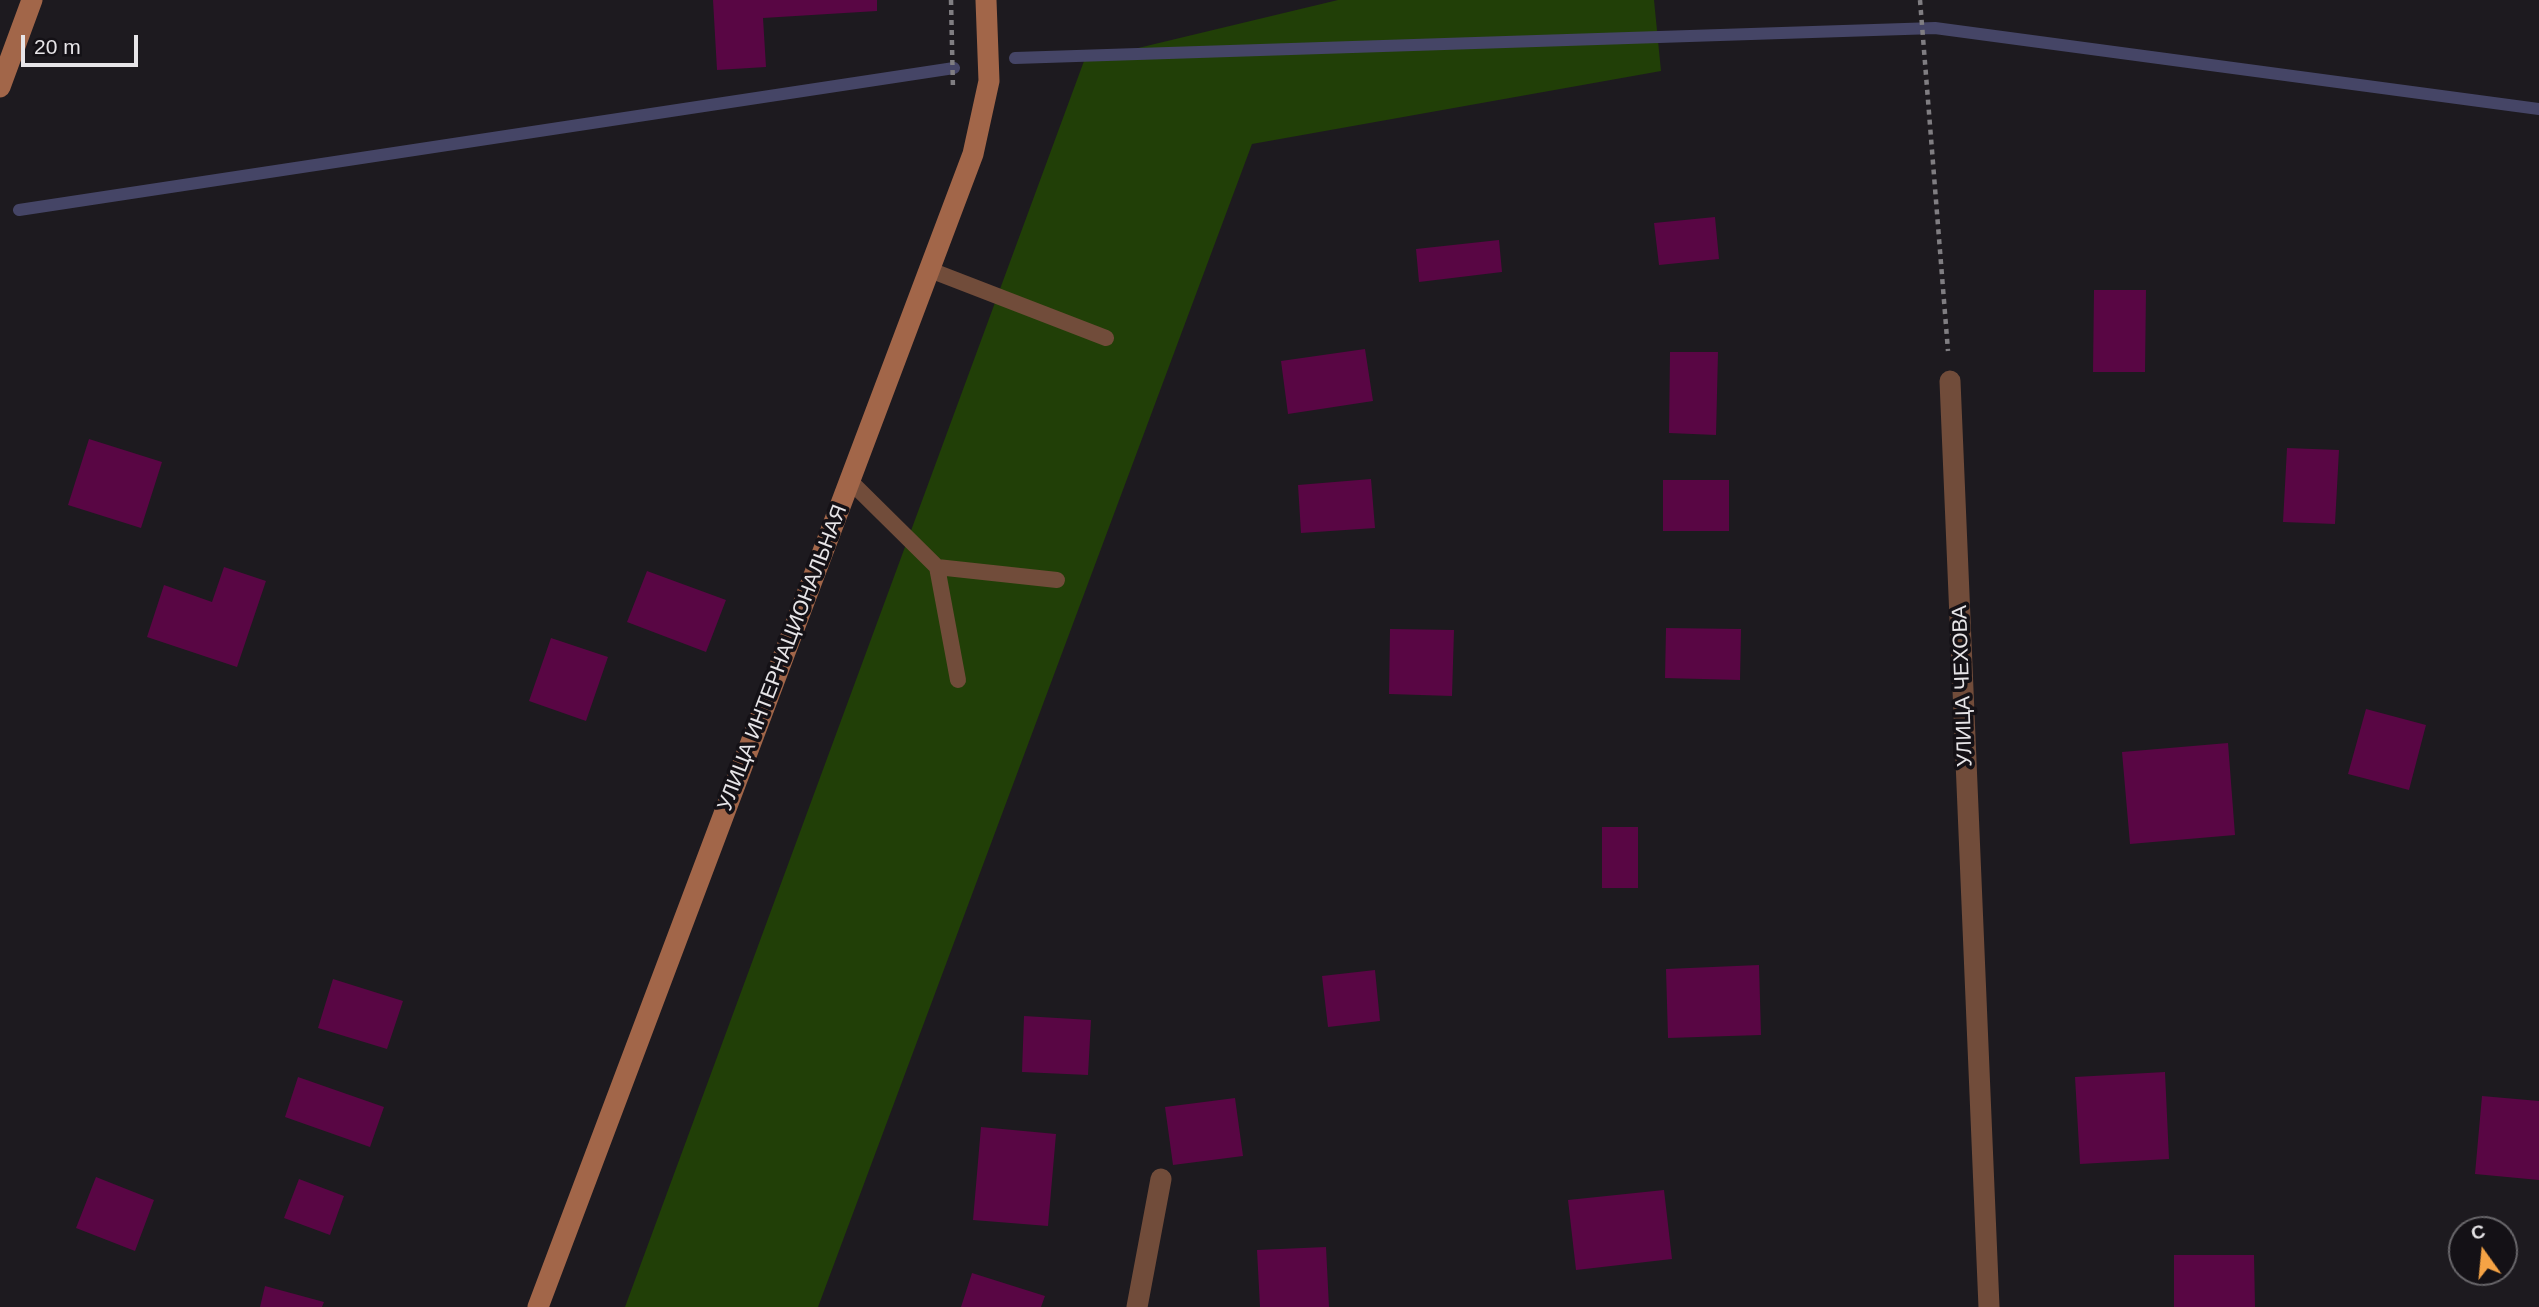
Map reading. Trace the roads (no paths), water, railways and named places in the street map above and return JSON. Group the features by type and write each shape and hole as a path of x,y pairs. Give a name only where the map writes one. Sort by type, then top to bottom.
{"main road":[{"path":"0,87 32,0"},
{"name":"УЛИЦА ИНТЕРНАЦИОНАЛЬНАЯ","path":"538,1307 973,154 989,81 986,0"}],"street":[{"name":"УЛИЦА ЧЕХОВА","path":"1950,381 1989,1307"},
{"path":"1136,1307 1161,1179"}],"lane":[{"path":"930,270 1106,338"},
{"path":"850,481 937,567 958,680"},
{"path":"937,567 1058,580"}],"waterway":[{"path":"1015,58 1935,28 2539,109"},
{"path":"19,210 954,68"}]}
